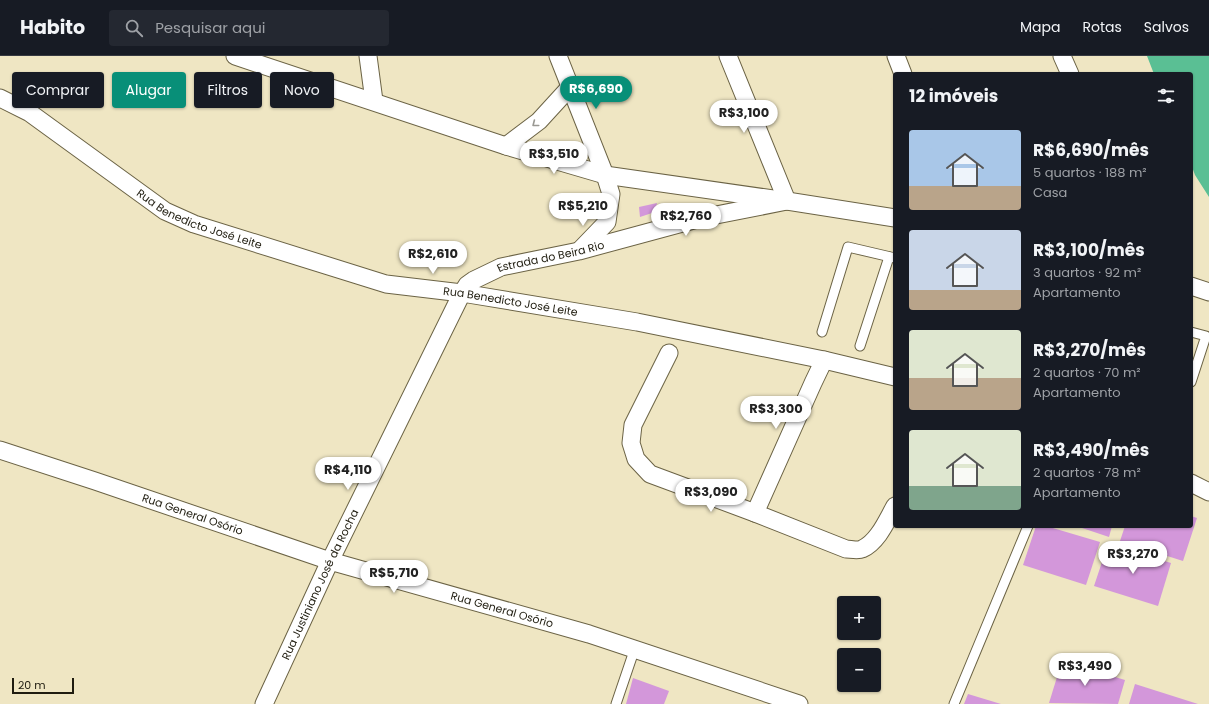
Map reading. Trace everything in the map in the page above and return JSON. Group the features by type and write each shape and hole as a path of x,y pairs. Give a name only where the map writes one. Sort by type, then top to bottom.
{"street":[{"path":"234,56 506,146 605,175 893,218"},
{"path":"368,56 374,102"},
{"path":"558,56 605,175 610,194 607,222 579,251"},
{"path":"728,56 787,201"},
{"path":"896,56 902,72"},
{"path":"1062,56 1069,72"},
{"path":"506,146 539,121 571,86"},
{"name":"Rua Benedicto José Leite","path":"0,98 30,113 164,211 194,224 386,284 462,293 637,322 824,360 893,376"},
{"name":"Estrada do Beira Rio","path":"462,293 468,285 483,274 501,267 579,251 701,218 787,201"},
{"path":"607,222 629,237"},
{"path":"1193,287 1209,292"},
{"name":"Rua Justiniano José da Rocha","path":"264,704 330,561 462,293"},
{"path":"669,353 633,425 631,443 636,459 650,474 846,549 861,550 873,541 893,510"},
{"path":"755,513 824,360"},
{"name":"Rua General Osório","path":"0,450 330,561 581,631 799,704"},
{"path":"1193,484 1209,492"}],"lane":[{"path":"822,332 848,248 892,258 860,346"},
{"path":"1193,333 1206,336 1193,376"},
{"path":"954,704 1027,528"},
{"path":"616,704 635,648"}],"green space":[{"path":"1147,56 1209,56 1209,197 1193,170 1193,72 1153,72"}],"building":[{"path":"657,203 655,212 640,217 639,207"},
{"path":"1193,517 1197,518 1183,561 1120,541 1124,528 1193,528"},
{"path":"1035,528 1053,528 1100,542 1086,585 1023,565"},
{"path":"1082,528 1111,528 1109,537"},
{"path":"1108,544 1171,563 1158,606 1094,586"},
{"path":"1062,661 1125,680 1118,704 1049,703"},
{"path":"633,678 669,691 664,704 626,704"},
{"path":"1135,684 1198,704 1129,704"},
{"path":"968,694 1001,704 964,704"}]}
